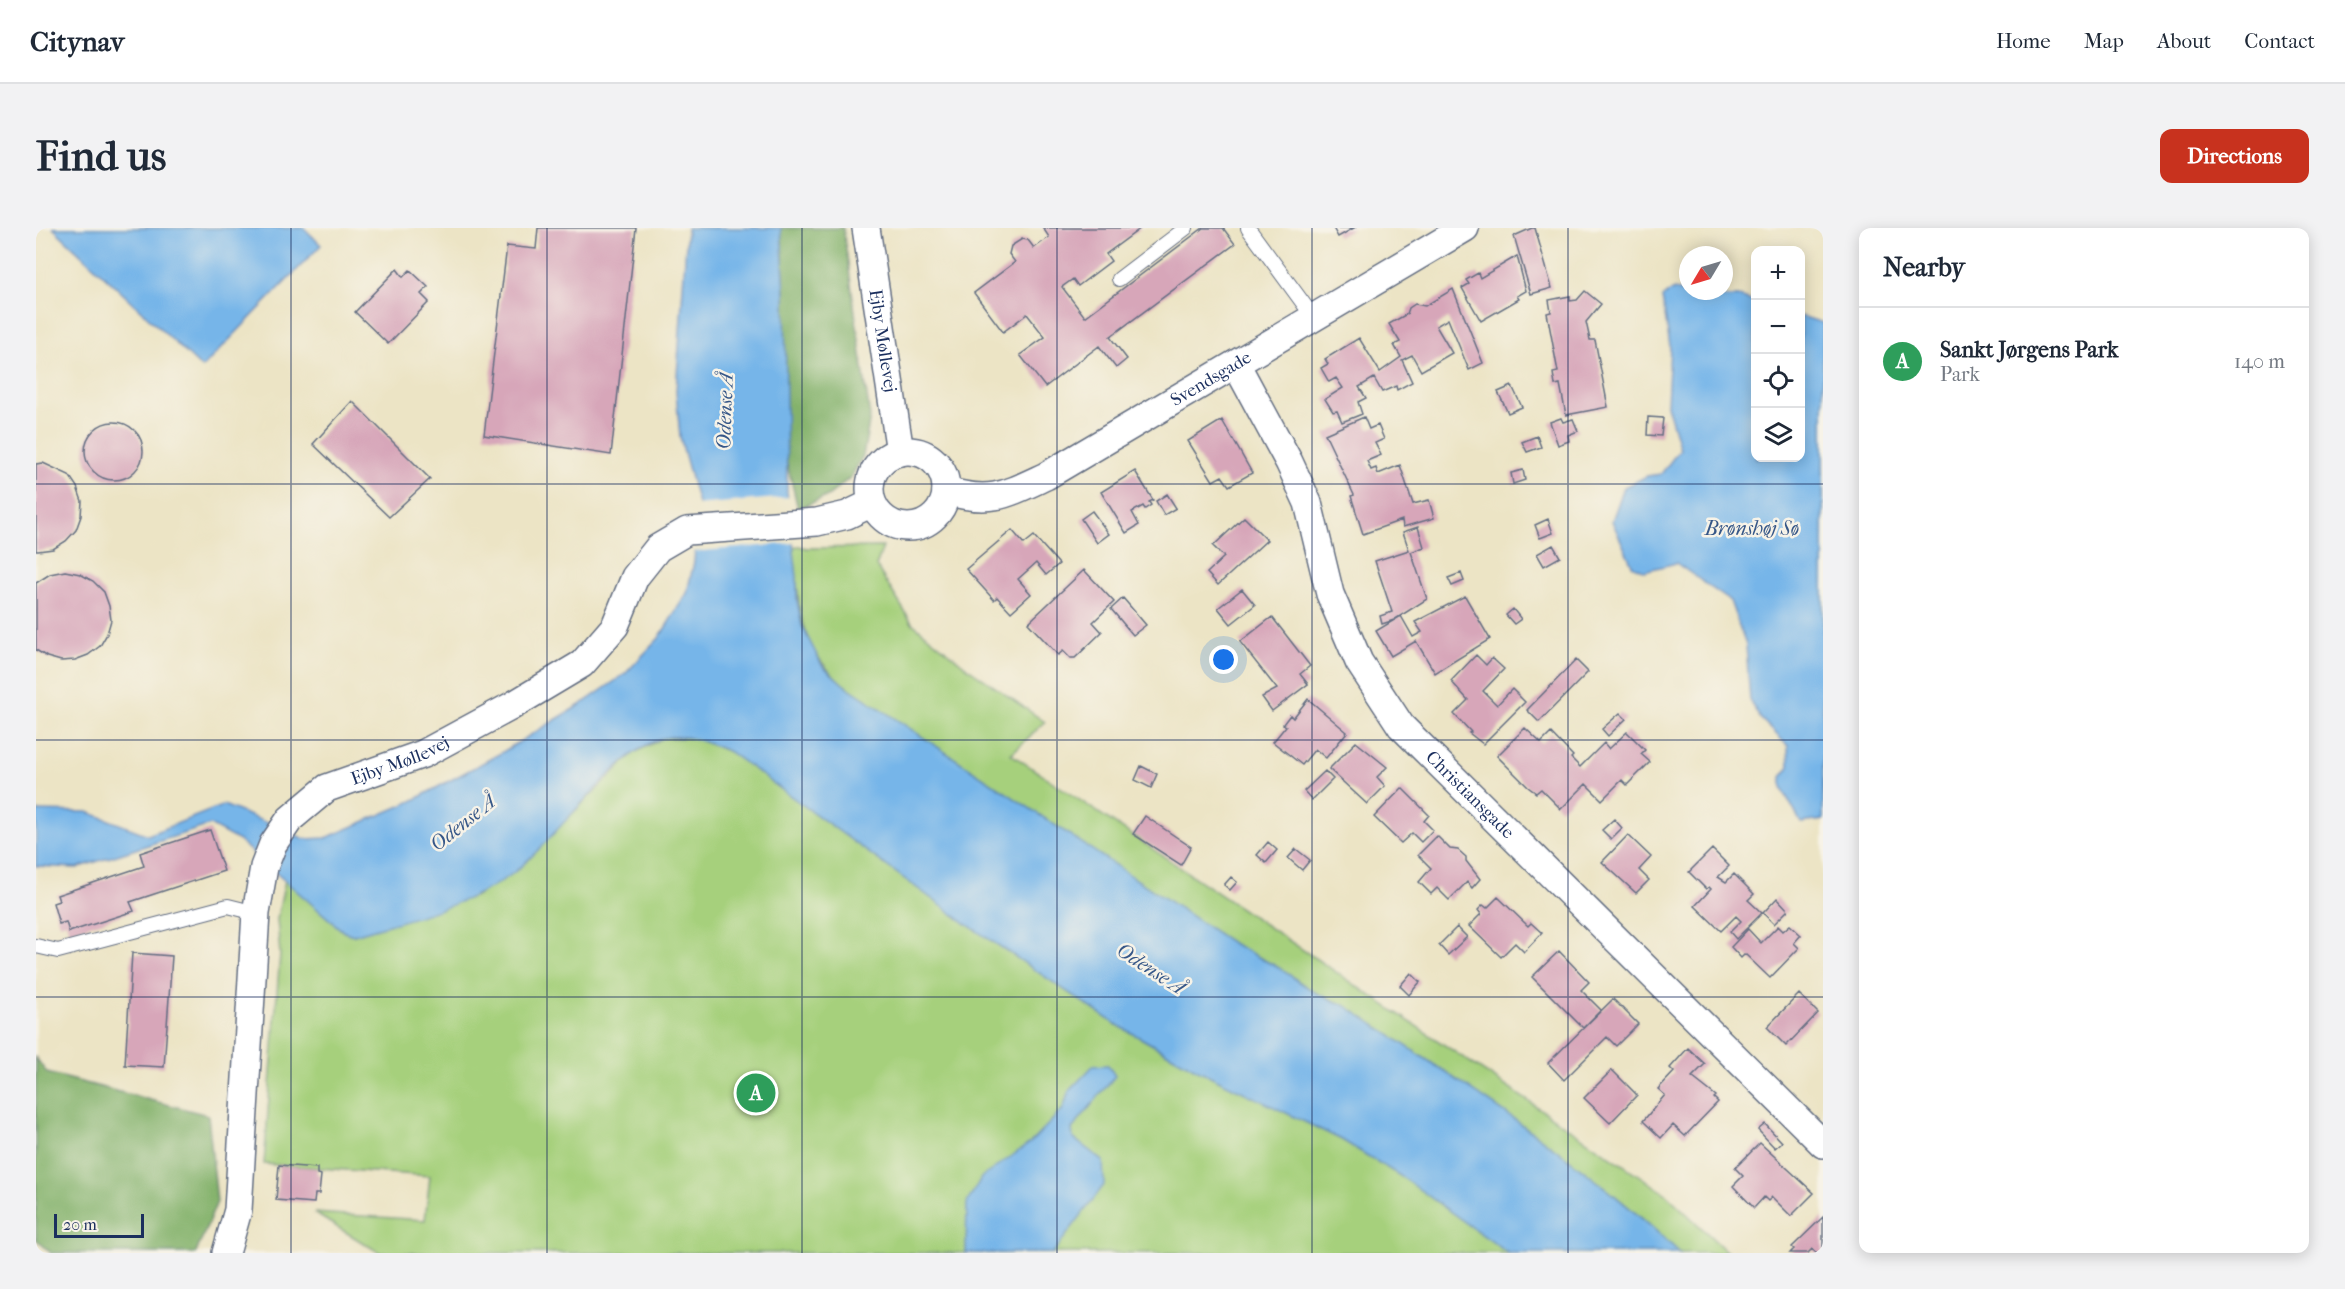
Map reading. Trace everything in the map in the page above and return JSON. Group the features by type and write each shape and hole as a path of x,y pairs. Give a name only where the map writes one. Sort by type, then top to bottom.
{"street":[{"name":"Ejby Møllevej","path":"866,228 900,452"},
{"name":"Svendsgade","path":"946,491 971,498 994,498 1046,476 1465,228"},
{"name":"Christiansgade","path":"1236,364 1289,462 1308,503 1330,594 1359,662 1401,726 1823,1144"},
{"path":"900,452 914,452 928,456 941,470 946,491 943,504 935,517 924,524 907,528 894,525 880,514 872,502 870,484 876,469 884,459 900,452"},
{"name":"Ejby Møllevej","path":"226,1253 238,1210 256,913 264,867 273,844 290,819 327,788 423,754 510,707 582,664 615,626 635,577 658,548 687,531 817,522 847,515 872,502"}],"lane":[{"path":"1119,279 1186,228"},
{"path":"1248,228 1314,318"},
{"path":"36,946 58,951 228,906 256,913"}],"green space":[{"path":"781,228 843,228 870,417 863,456 851,477 828,496 798,509 785,455 785,295"},
{"path":"792,547 807,548 883,547 876,566 912,623 968,668 1045,722 1011,754 1665,1193 1728,1253 1680,1253 1602,1185 1519,1122 1346,1006 1316,993 1279,968 1232,943 843,684 826,668 815,652 802,621"},
{"path":"663,738 695,738 730,752 968,925 1114,1023 1196,1069 1342,1140 1402,1177 1508,1253 380,1253 314,1213 425,1220 430,1176 264,1164 280,954 277,919 285,880 344,932 354,935 476,896 510,875 634,753"},
{"path":"36,1058 47,1073 208,1115 217,1202 196,1253 51,1253 36,1239"}],"water":[{"path":"53,228 304,228 321,245 202,368"},
{"name":"Odense Å","path":"687,228 781,228 785,295 787,491 797,577 797,600 802,626 822,665 843,684 1232,943 1279,968 1316,993 1346,1006 1519,1122 1602,1185 1680,1253 1508,1253 1402,1177 1342,1140 1196,1069 1114,1023 968,925 730,752 698,740 681,737 664,738 646,745 626,759 525,863 490,888 433,912 354,935 344,932 239,841 210,825 77,868 36,866 36,811 88,812 148,835 224,805 305,839 326,838 412,801 501,753 580,705 625,674 659,638 687,593 694,562 698,504 680,437 676,391"},
{"name":"Brønshøj Sø","path":"1674,289 1679,291 1679,300 1733,300 1733,297 1739,297 1751,301 1751,462 1805,462 1805,317 1823,323 1823,820 1801,823 1782,788 1782,777 1789,768 1788,746 1760,718 1750,701 1746,645 1730,601 1676,563 1644,571 1632,565 1612,521 1624,487 1647,476 1661,474 1680,449 1667,405 1670,346 1662,297"},
{"path":"1108,1065 1115,1076 1072,1129 1073,1138 1103,1161 1104,1185 1053,1253 966,1253 967,1203 981,1178 1030,1143 1063,1109 1069,1091 1093,1066"}],"pier":[{"path":"790,497 794,543 692,552 695,505"}],"building":[{"path":"538,228 636,228 611,455 484,435 507,246 536,249"},
{"path":"1043,228 1141,228 1106,254 1111,261 1078,286 1073,279 1062,287 1085,317 1203,228 1223,228 1235,244 1110,337 1127,359 1116,368 1099,346 1045,387 1020,355 1045,337 1027,314 1003,332 974,293 1015,262 1009,254 1011,246 1022,239 1028,240 1034,248 1049,237"},
{"path":"1333,228 1354,228 1338,237"},
{"path":"1535,228 1552,288 1531,294 1514,236"},
{"path":"1517,256 1526,291 1517,296 1519,299 1481,321 1462,288 1469,284 1466,280 1478,273 1480,278"},
{"path":"397,269 403,277 410,270 428,287 421,294 429,302 388,344 355,312"},
{"path":"1453,289 1483,363 1469,370 1448,319 1436,326 1452,353 1421,371 1412,355 1402,360 1412,382 1397,390 1396,386 1382,392 1374,378 1359,387 1366,398 1358,402 1362,414 1342,422 1337,411 1333,412 1325,399 1343,388 1336,378 1329,382 1321,368 1328,364 1325,359 1359,338 1380,372 1401,357 1394,345 1400,342 1389,324 1407,314 1409,308 1415,304 1425,306"},
{"path":"1585,291 1601,304 1586,322 1590,340 1595,340 1608,407 1566,415 1560,384 1555,385 1553,373 1558,372 1547,313 1551,312 1549,300 1570,296 1570,301 1577,300"},
{"path":"1512,386 1522,407 1508,413 1498,392"},
{"path":"352,401 430,479 389,517 313,444"},
{"path":"1364,417 1369,429 1378,425 1384,439 1375,443 1381,455 1367,461 1371,470 1376,468 1378,474 1400,465 1413,504 1429,500 1434,518 1403,527 1402,520 1363,534 1351,496 1354,495 1325,434"},
{"path":"1648,417 1663,418 1661,436 1647,435"},
{"path":"1561,418 1563,422 1573,419 1578,431 1568,435 1569,441 1558,445 1550,422"},
{"path":"1222,420 1252,473 1229,486 1222,476 1213,481 1188,441"},
{"path":"114,422 125,424 138,435 143,451 141,462 130,475 114,480 103,478 90,467 85,451 87,440 98,427"},
{"path":"1537,436 1541,447 1527,452 1522,442"},
{"path":"43,463 69,475 82,501 81,516 76,530 66,541 53,549 36,551 36,464"},
{"path":"1523,470 1525,480 1513,484 1511,473"},
{"path":"1135,471 1153,500 1149,502 1151,505 1145,509 1143,506 1132,512 1139,525 1126,533 1101,492"},
{"path":"1167,494 1176,508 1164,515 1156,501"},
{"path":"1092,511 1109,534 1097,543 1081,519"},
{"path":"1244,517 1267,540 1218,585 1207,573 1224,557 1213,546"},
{"path":"1548,519 1553,533 1540,538 1535,525"},
{"path":"1418,527 1424,547 1411,552 1427,599 1394,620 1382,624 1380,616 1392,612 1375,561 1409,550 1403,532"},
{"path":"1012,530 1024,544 1034,536 1059,564 1046,575 1036,563 1018,579 1031,594 1011,612 997,597 994,600 966,569"},
{"path":"1553,545 1560,557 1544,566 1537,554"},
{"path":"1084,570 1114,602 1093,622 1102,632 1075,658 1070,658 1063,651 1058,655 1028,623"},
{"path":"65,571 80,574 93,581 104,592 111,620 100,646 88,655 75,660 61,661 47,657 36,650 36,583 50,574"},
{"path":"1461,573 1464,581 1452,586 1448,578"},
{"path":"1242,589 1255,605 1231,624 1218,608"},
{"path":"1465,596 1490,639 1435,673 1416,641 1391,656 1376,631 1401,616 1413,637 1422,632 1415,622"},
{"path":"1123,598 1146,625 1133,635 1111,609"},
{"path":"1513,609 1521,619 1514,624 1506,615"},
{"path":"1272,617 1310,666 1300,674 1308,684 1272,711 1262,697 1277,689 1240,642"},
{"path":"1476,655 1486,665 1492,658 1504,669 1483,691 1497,705 1512,689 1525,702 1483,744 1469,733 1471,732 1454,714 1468,700 1451,681"},
{"path":"1576,660 1588,672 1539,722 1527,710"},
{"path":"1308,699 1347,732 1326,758 1315,749 1302,765 1273,742 1286,726 1283,724 1290,715 1293,718"},
{"path":"1620,713 1626,719 1608,736 1602,729"},
{"path":"1525,728 1541,743 1551,733 1573,756 1571,758 1580,767 1604,743 1609,749 1627,732 1645,750 1641,754 1650,762 1627,785 1622,780 1602,800 1586,784 1561,809 1541,789 1536,793 1528,787 1497,756"},
{"path":"1356,742 1387,767 1377,777 1385,786 1367,804 1329,769"},
{"path":"1141,766 1157,774 1151,788 1135,780"},
{"path":"1325,771 1333,779 1312,800 1304,791"},
{"path":"1402,788 1429,815 1424,821 1433,830 1421,842 1412,833 1401,843 1374,817"},
{"path":"1145,816 1191,847 1181,865 1133,834"},
{"path":"1614,819 1622,828 1611,839 1602,830"},
{"path":"210,830 224,871 130,902 134,911 69,932 66,922 59,924 53,903 59,901 57,895 144,866 140,853"},
{"path":"1628,835 1651,857 1639,870 1649,880 1636,893 1602,862"},
{"path":"1437,836 1450,849 1458,850 1466,857 1466,861 1480,879 1472,888 1467,882 1449,900 1437,888 1431,894 1419,882 1431,868 1418,855"},
{"path":"1268,842 1277,850 1266,863 1257,855"},
{"path":"1296,849 1310,860 1302,870 1288,858"},
{"path":"1712,849 1729,866 1718,877 1726,882 1734,874 1754,894 1748,900 1762,913 1736,939 1730,932 1741,921 1736,916 1721,931 1695,906 1711,889 1709,887 1706,889 1689,872"},
{"path":"1231,877 1237,882 1230,890 1224,885"},
{"path":"1498,897 1528,926 1531,923 1542,933 1524,952 1515,943 1501,957 1469,926 1481,914 1478,910 1483,905 1487,908"},
{"path":"1777,898 1788,910 1774,924 1763,913"},
{"path":"1790,925 1801,935 1794,943 1799,948 1770,978 1745,954 1741,958 1731,947 1748,929 1761,943 1778,926 1783,931"},
{"path":"1457,927 1467,937 1448,955 1439,945"},
{"path":"1559,951 1589,982 1581,990 1601,1010 1583,1028 1532,977"},
{"path":"132,953 172,956 164,1067 125,1065"},
{"path":"1411,973 1420,982 1409,995 1400,986"},
{"path":"1799,994 1818,1013 1786,1046 1767,1027"},
{"path":"1613,999 1638,1024 1616,1046 1607,1037 1564,1080 1548,1063"},
{"path":"1688,1048 1705,1064 1692,1077 1716,1096 1714,1098 1718,1102 1685,1136 1673,1125 1661,1138 1643,1121 1665,1095 1658,1089 1674,1072 1670,1068"},
{"path":"1612,1070 1637,1095 1610,1123 1584,1098"},
{"path":"1765,1124 1782,1142 1775,1148 1758,1130"},
{"path":"1760,1143 1814,1193 1791,1216 1772,1197 1768,1201 1764,1197 1754,1208 1733,1186 1743,1176 1735,1168"},
{"path":"279,1165 317,1168 317,1174 321,1175 319,1194 315,1194 314,1203 276,1200"},
{"path":"1823,1217 1823,1253 1816,1253 1812,1249 1808,1253 1790,1253 1794,1249 1792,1247"}],"place":[{"name":"Sankt Jørgens Park","path":"756,1093"}]}
